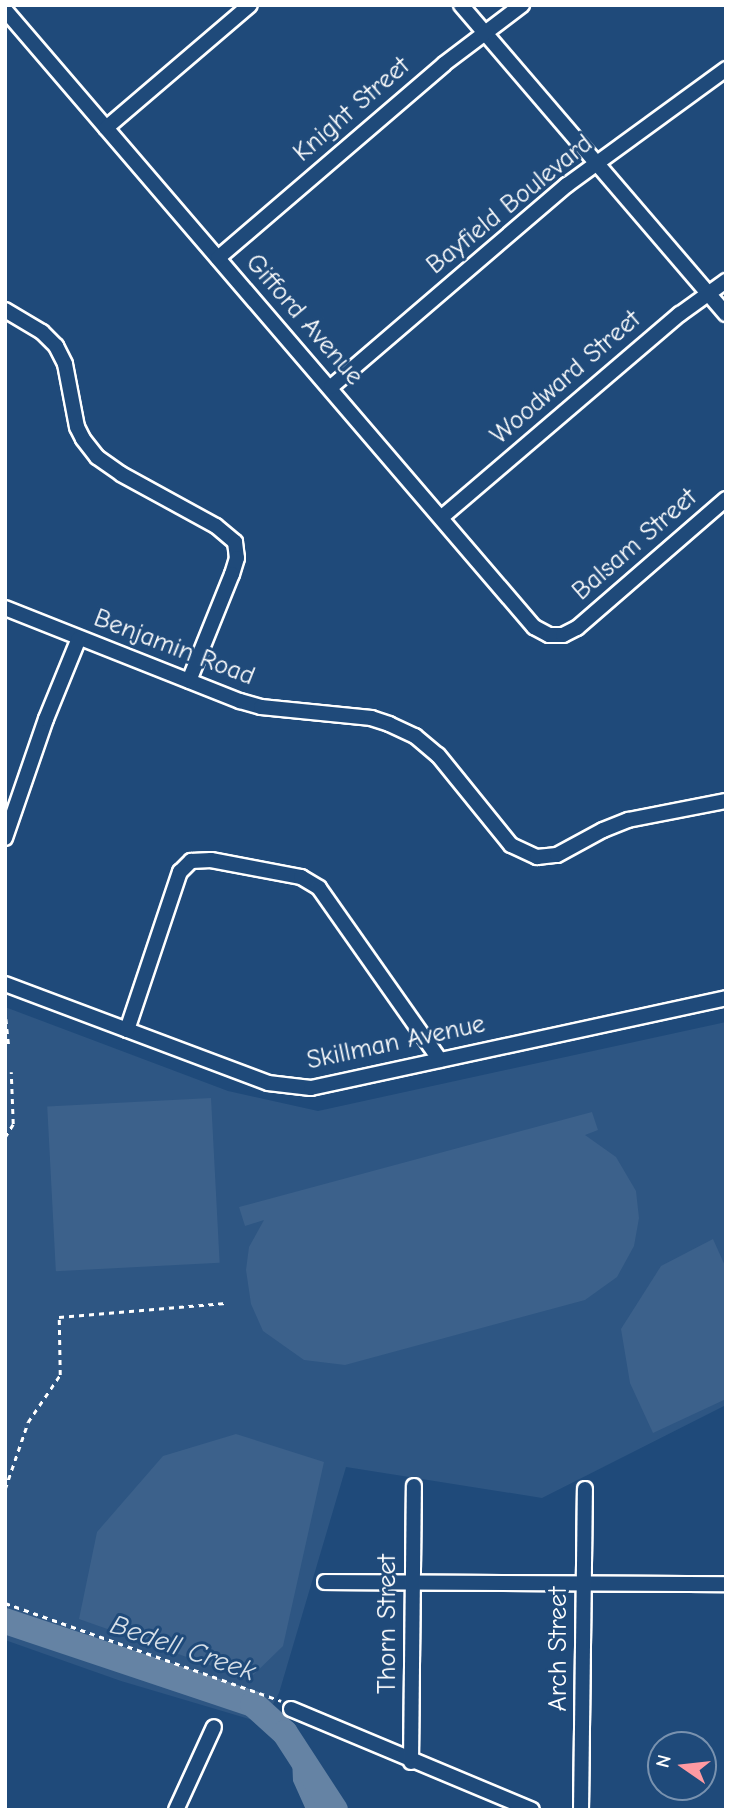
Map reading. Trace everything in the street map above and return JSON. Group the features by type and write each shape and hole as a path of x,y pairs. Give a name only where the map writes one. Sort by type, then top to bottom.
{"street":[{"path":"107,128 250,5"},
{"path":"461,5 726,314"},
{"name":"Knight Street","path":"218,258 444,64 522,5"},
{"name":"Gifford Avenue","path":"5,10 331,387 534,627 549,635 563,635 577,628"},
{"name":"Bayfield Boulevard","path":"331,387 567,185 726,69"},
{"name":"Woodward Street","path":"442,517 680,314 726,281"},
{"path":"5,310 42,332 56,346 65,364 78,427 83,439 97,457 121,474 216,526 235,542 237,558 232,574 189,681"},
{"name":"Balsam Street","path":"577,628 726,499"},
{"name":"Benjamin Road","path":"5,608 261,707 371,718 415,736 449,766 511,845 537,857 557,855 628,820 726,800"},
{"path":"5,838 12,795 79,638"},
{"path":"127,1030 180,872 191,861 211,860 301,877 319,888 440,1060"},
{"name":"Skillman Avenue","path":"5,984 284,1087 311,1088 726,998"},
{"name":"Thorn Street","path":"411,1762 414,1486"},
{"name":"Arch Street","path":"581,1810 585,1489"},
{"path":"325,1582 726,1584"},
{"path":"291,1709 411,1762 532,1810"},
{"path":"176,1810 214,1727"}],"path":[{"path":"5,1009 9,1046"},
{"path":"5,1137 13,1124 11,1072"},
{"path":"5,1087 13,1092"},
{"path":"5,1489 28,1422 60,1375 59,1317 225,1303"},
{"path":"5,1603 219,1676 279,1700 291,1709"}],"shaded area":[{"path":"5,1007 228,1091 318,1111 726,1022 726,1405 542,1498 346,1467 279,1693 263,1723 121,1681 5,1640"},
{"path":"211,1098 220,1263 56,1271 47,1107"},
{"path":"592,1112 598,1130 585,1135 616,1157 636,1191 639,1218 634,1246 617,1277 585,1300 345,1365 304,1360 263,1331 251,1304 246,1270 249,1247 264,1220 245,1226 239,1207"},
{"path":"713,1239 726,1268 726,1399 653,1433 630,1383 621,1329 661,1266"},
{"path":"236,1434 324,1462 283,1646 249,1679 79,1619 97,1532 163,1456"},
{"path":"271,1708 304,1743 285,1734 285,1744 263,1724"},
{"name":"Bedell Creek","path":"285,1733 304,1743 320,1781 337,1794 348,1810 306,1810 293,1781 292,1757 285,1744"}],"waterway":[{"name":"Bedell Creek","path":"5,1621 253,1704 285,1733 335,1810"}]}
